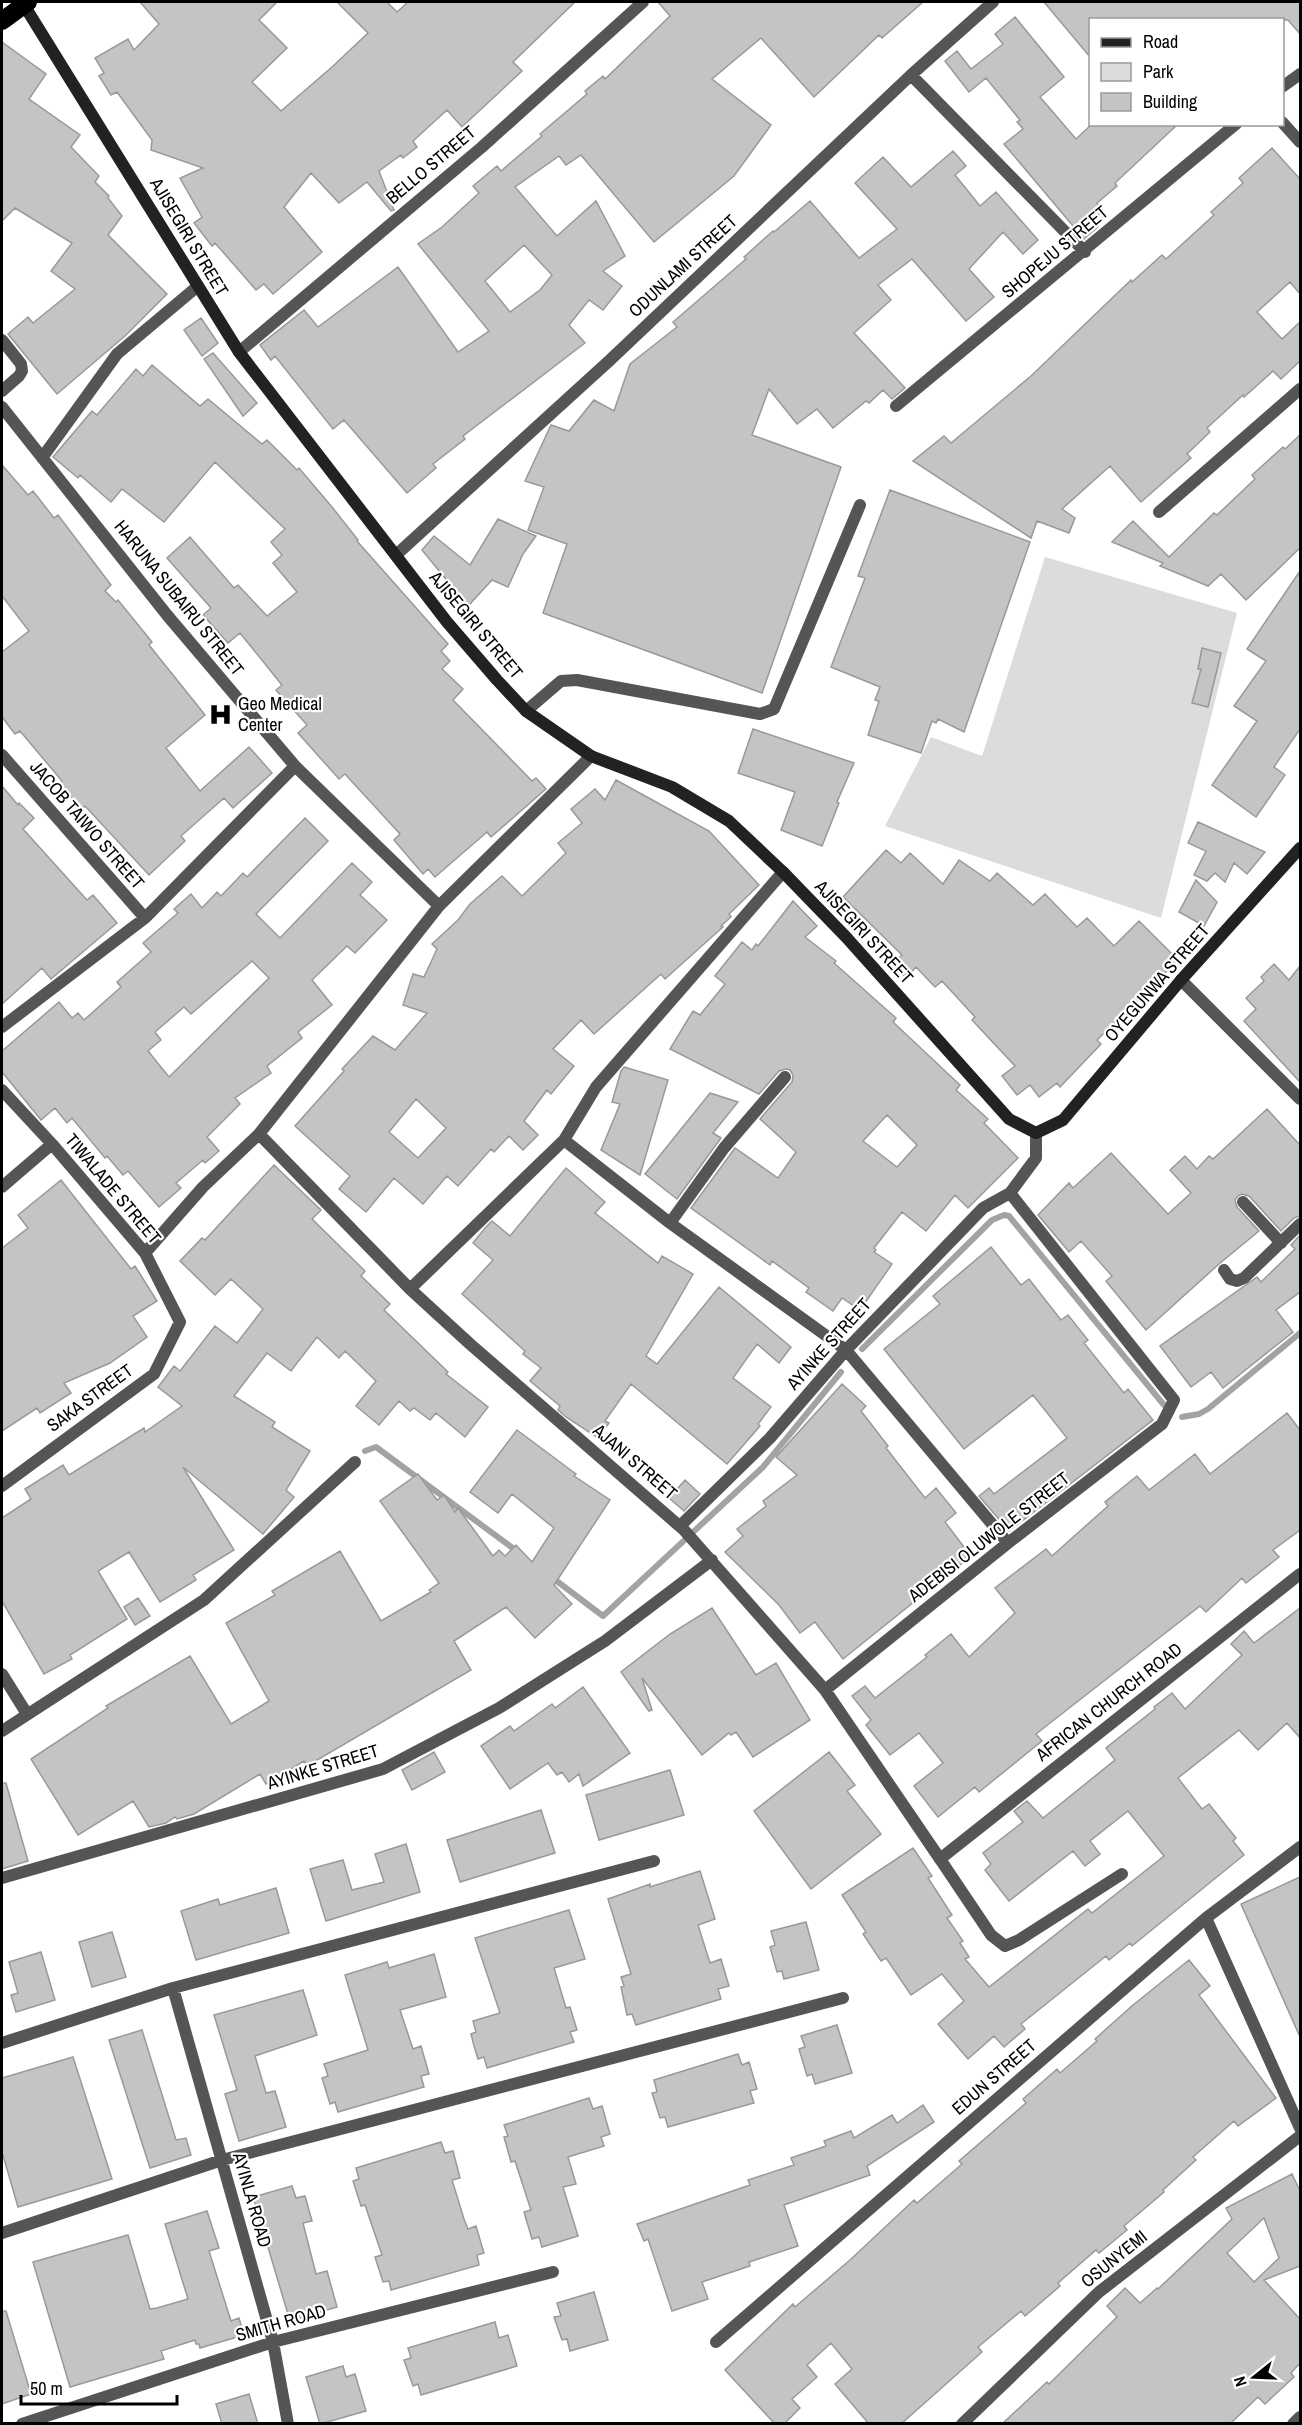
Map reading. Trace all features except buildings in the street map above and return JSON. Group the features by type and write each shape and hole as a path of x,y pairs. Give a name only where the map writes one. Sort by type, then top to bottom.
{"highway":[{"path":"2,21 26,3"}],"street":[{"name":"BELLO STREET","path":"239,352 482,147 643,2"},
{"name":"ODUNLAMI STREET","path":"396,555 609,361 911,75 993,2"},
{"name":"AJISEGIRI STREET","path":"26,3 239,352 447,622 526,711 591,756 672,787 729,821 783,872 846,937 1009,1119 1036,1133"},
{"path":"1284,86 1300,74"},
{"path":"911,75 1084,252"},
{"path":"1284,124 1300,142"},
{"name":"SHOPEJU STREET","path":"896,406 1234,126"},
{"path":"42,458 117,354 198,286"},
{"path":"2,340 21,364 22,370 19,376 2,390"},
{"path":"1159,512 1300,389"},
{"name":"HARUNA SUBAIRU STREET","path":"2,406 167,615 295,766 439,906"},
{"path":"526,711 561,681 577,680 760,714 774,709 860,505"},
{"name":"JACOB TAIWO STREET","path":"2,755 145,918"},
{"path":"144,1253 203,1187 259,1134 439,906 591,756"},
{"path":"2,1027 145,918 295,766"},
{"name":"OYEGUNWA STREET","path":"1036,1133 1063,1120 1181,980 1300,848"},
{"path":"410,1289 564,1140 596,1087 783,872"},
{"path":"1181,980 1300,1099"},
{"path":"670,1223 724,1148 785,1077"},
{"name":"TIWALADE STREET","path":"2,1090 52,1144 144,1253 180,1322"},
{"path":"1010,1193 1036,1158 1036,1133"},
{"name":"AJANI STREET","path":"259,1134 410,1289 682,1528 712,1560 825,1690 992,1935 1005,1946 1019,1940 1122,1874"},
{"path":"564,1140 670,1223 846,1350 1008,1543"},
{"path":"2,1187 52,1144"},
{"name":"AYINKE STREET","path":"682,1528 770,1438 846,1350 982,1208 1010,1193"},
{"name":"ADEBISI OLUWOLE STREET","path":"825,1690 1008,1543 1162,1424 1174,1400 1010,1193"},
{"path":"1243,1202 1281,1244"},
{"path":"1224,1270 1230,1279 1237,1281 1244,1278 1300,1224"},
{"name":"SAKA STREET","path":"2,1486 153,1374 180,1322"},
{"path":"2,1731 204,1600 355,1462"},
{"name":"AYINKE STREET","path":"2,1878 383,1769 499,1708 596,1647 712,1560"},
{"name":"AFRICAN CHURCH ROAD","path":"940,1859 1300,1574"},
{"path":"2,1674 27,1714"},
{"name":"EDUN STREET","path":"716,2342 1206,1918 1300,1846"},
{"path":"2,2043 173,1988 654,1861"},
{"path":"1206,1918 1300,2128"},
{"name":"AYINLA ROAD","path":"173,1988 273,2342 288,2424"},
{"path":"2,2233 222,2160 843,1998"},
{"name":"OSUNYEMI","path":"962,2424 1099,2292 1300,2136"},
{"name":"SMITH ROAD","path":"22,2424 273,2342 554,2272"},
{"path":"1293,2424 1300,2417"}],"green space":[{"path":"1045,557 1237,613 1161,918 885,826 931,737 982,756"}],"waterway":[{"path":"862,1349 992,1220 1004,1215 1009,1216 1164,1405"},
{"path":"1182,1417 1199,1414 1208,1409 1300,1333"},
{"path":"550,1576 603,1616 763,1467 841,1372"},
{"path":"365,1451 376,1447 518,1552"}],"place":[{"name":"Geo Medical Center","path":"220,714"}]}
